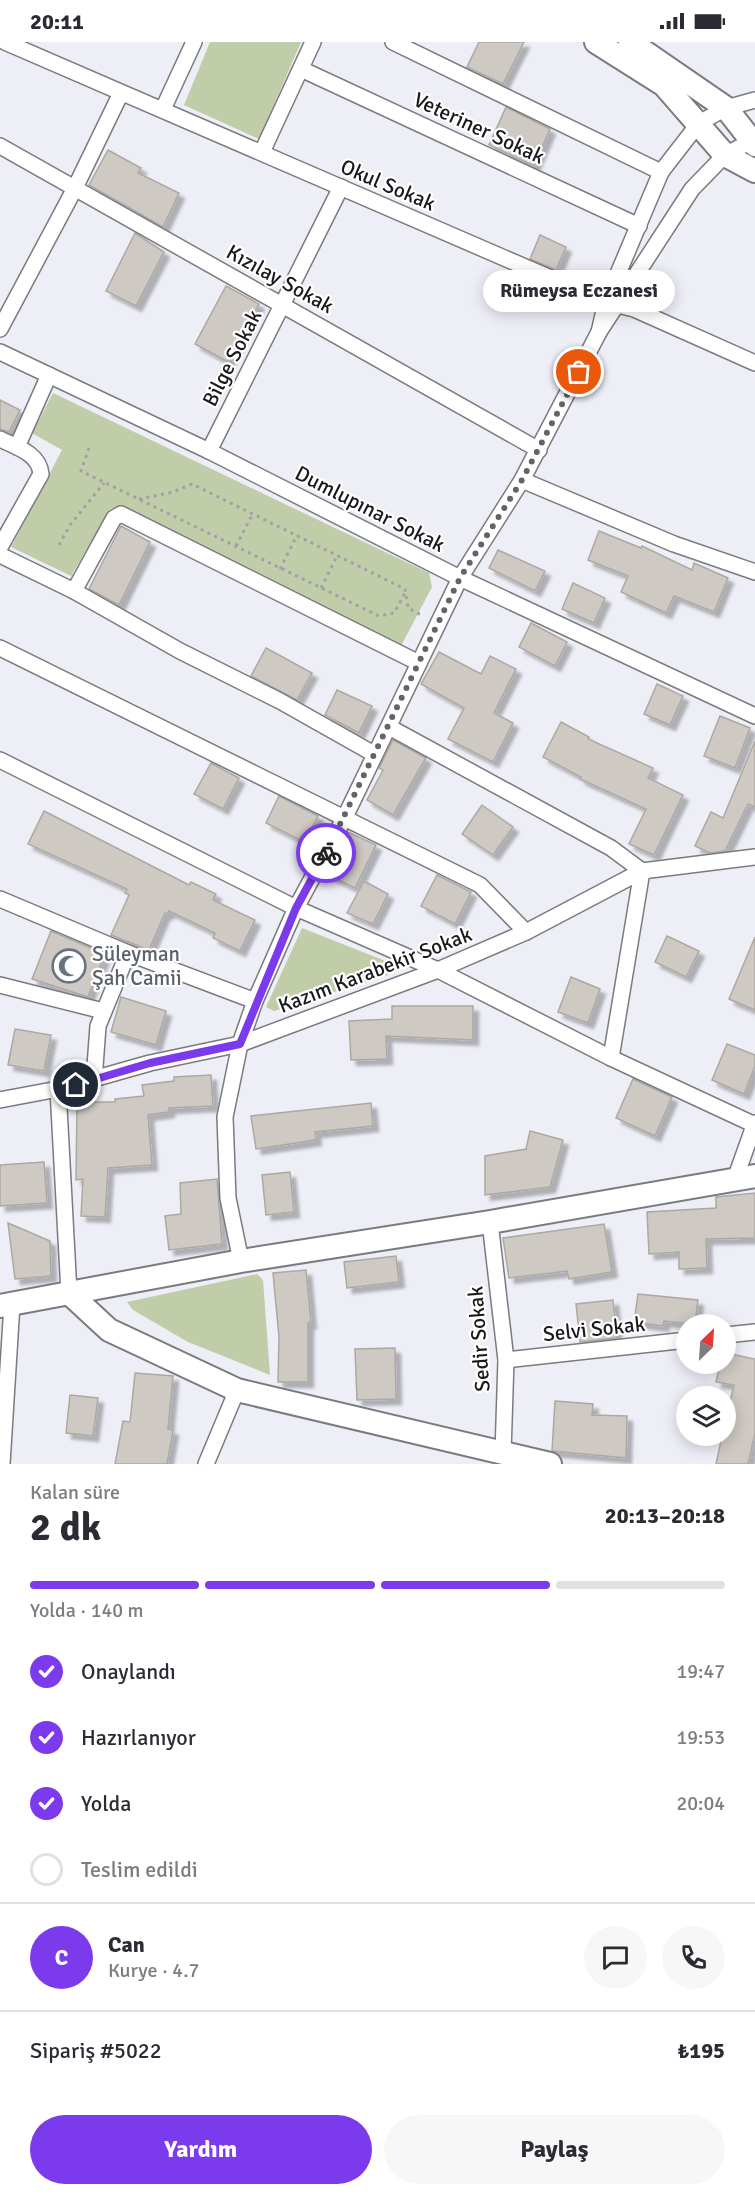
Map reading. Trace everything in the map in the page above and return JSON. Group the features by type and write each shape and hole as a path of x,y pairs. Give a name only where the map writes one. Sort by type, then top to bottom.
{"street":[{"name":"Okul Sokak","path":"5,42 341,188 755,363"},
{"path":"162,109 194,42"},
{"path":"262,152 313,42"},
{"path":"393,42 661,172"},
{"path":"596,42 664,85 725,155 755,171"},
{"path":"612,303 692,189 725,155 754,142 726,108 630,42"},
{"name":"Veteriner Sokak","path":"301,69 639,226"},
{"path":"0,329 74,190 121,93"},
{"path":"241,1261 228,1198 225,1117 240,1044 255,1001 296,908 345,817 460,578 522,480 599,333 661,172 699,123 726,108 755,100"},
{"name":"Kızılay Sokak","path":"0,146 74,190 283,304 539,450"},
{"name":"Bilge Sokak","path":"209,451 341,188"},
{"name":"Dumlupınar Sokak","path":"0,352 209,451 460,578 755,716"},
{"path":"17,447 49,375"},
{"path":"0,439 32,455 40,465 41,474 0,547"},
{"path":"522,480 674,544 755,572"},
{"path":"74,591 114,518 121,514 419,663"},
{"path":"0,555 74,591 180,651 280,701 374,754"},
{"path":"0,648 480,885 526,932"},
{"path":"389,727 611,848 642,871 611,1058"},
{"path":"0,760 296,908 438,970 611,1058 755,1124 745,1177 490,1222 241,1261 6,1305 2,1464"},
{"name":"Kazım Karabekir Sokak","path":"0,1100 58,1089 150,1063 240,1044 438,970 526,932 642,871 755,857"},
{"path":"0,898 128,953 255,1001"},
{"path":"94,1080 98,1026 128,953"},
{"path":"0,985 103,1011"},
{"path":"58,1089 69,1293 108,1330 237,1389 550,1464"},
{"name":"Sedir Sokak","path":"490,1222 506,1360 503,1453"},
{"path":"736,1334 755,1332"},
{"name":"Selvi Sokak","path":"506,1360 676,1341"},
{"path":"206,1464 237,1389"}],"path":[{"path":"89,448 81,471 379,616 394,614 406,591"},
{"path":"59,545 70,525 104,483"},
{"path":"137,499 173,492 192,484 406,591"},
{"path":"236,546 252,515"},
{"path":"269,590 297,535"},
{"path":"321,588 337,556"},
{"path":"406,591 408,608 438,623"}],"green space":[{"path":"210,42 301,42 259,139 184,105"},
{"path":"53,393 429,573 432,587 401,646 122,505 110,509 71,576 11,547 62,450 32,433"},
{"path":"302,928 388,962 388,975 274,1011 266,1007"},
{"path":"257,1274 263,1280 270,1375 188,1342 133,1310 127,1302"}],"building":[{"path":"479,42 524,42 503,84 467,67"},
{"path":"506,107 550,129 534,166 489,145"},
{"path":"108,150 141,168 138,173 179,193 163,227 89,185"},
{"path":"135,233 164,252 136,306 106,291"},
{"path":"540,235 566,247 556,270 530,259"},
{"path":"226,286 259,304 228,362 195,344"},
{"path":"0,400 20,410 9,432 0,429"},
{"path":"121,526 150,542 119,605 89,589"},
{"path":"599,531 641,548 642,546 692,570 694,563 728,578 714,612 674,596 666,613 621,592 628,576 588,560"},
{"path":"498,550 545,571 535,591 489,568"},
{"path":"573,583 605,598 594,623 562,609"},
{"path":"531,623 567,642 555,666 519,647"},
{"path":"266,648 312,673 297,700 251,676"},
{"path":"439,652 481,674 490,656 516,669 494,713 513,723 493,762 448,739 464,708 421,684"},
{"path":"657,684 683,696 670,725 644,714"},
{"path":"337,690 372,706 359,733 325,715"},
{"path":"720,716 750,728 735,768 704,756"},
{"path":"561,722 589,737 588,739 653,768 648,778 683,795 654,855 629,844 646,809 580,779 581,777 543,757"},
{"path":"393,740 426,758 393,815 367,800 383,770 379,768"},
{"path":"755,741 755,807 748,804 725,851 710,853 695,846 711,812 723,818"},
{"path":"211,763 239,778 223,809 194,794"},
{"path":"279,796 318,816 304,842 266,823"},
{"path":"482,805 513,827 493,855 462,834"},
{"path":"44,811 189,885 191,882 216,894 213,900 255,920 240,951 213,938 215,933 169,911 165,913 149,950 111,935 129,895 125,893 127,889 28,844"},
{"path":"348,832 376,845 355,888 326,874"},
{"path":"437,875 471,892 455,924 421,906"},
{"path":"364,881 388,894 373,924 347,913"},
{"name":"Süleyman Şah Camii","path":"51,931 105,954 88,997 32,979"},
{"path":"667,936 699,951 686,977 655,962"},
{"path":"755,937 755,1010 729,999"},
{"path":"571,977 600,989 588,1023 558,1012"},
{"path":"121,997 166,1011 156,1045 111,1032"},
{"path":"392,1006 473,1006 473,1040 386,1036 387,1059 351,1060 349,1021 392,1019"},
{"path":"15,1029 51,1035 44,1071 8,1065"},
{"path":"727,1044 755,1055 755,1066 744,1094 712,1080"},
{"path":"211,1075 213,1106 169,1108 169,1112 148,1115 152,1165 108,1168 105,1217 81,1216 83,1179 76,1180 77,1102 115,1102 115,1099 144,1096 142,1085 174,1081 174,1077"},
{"path":"633,1079 672,1097 655,1136 616,1118"},
{"path":"371,1103 373,1126 315,1132 316,1140 256,1149 251,1116"},
{"path":"530,1131 563,1140 550,1187 485,1195 485,1156 526,1149"},
{"path":"44,1162 47,1203 0,1206 0,1165"},
{"path":"290,1172 294,1212 266,1215 262,1175"},
{"path":"217,1179 222,1244 169,1250 165,1216 181,1214 180,1183"},
{"path":"755,1193 755,1238 706,1239 707,1268 679,1269 679,1252 649,1254 647,1212 716,1208 716,1197"},
{"path":"8,1223 50,1241 51,1276 15,1279"},
{"path":"604,1224 612,1272 569,1279 567,1271 509,1278 503,1238"},
{"path":"396,1256 399,1282 347,1288 344,1262"},
{"path":"306,1270 311,1323 308,1323 308,1382 278,1382 279,1337 273,1273"},
{"path":"638,1294 698,1300 696,1314 676,1314 676,1322 664,1321 663,1326 634,1322"},
{"path":"613,1300 617,1338 580,1342 576,1304"},
{"path":"395,1348 396,1399 357,1400 355,1349"},
{"path":"736,1355 755,1359 755,1433 748,1464 716,1464 720,1446 736,1446 736,1386 716,1382 718,1374 736,1374"},
{"path":"135,1373 173,1376 168,1429 173,1430 167,1464 115,1464 123,1421 130,1422"},
{"path":"70,1395 98,1398 93,1436 66,1433"},
{"path":"555,1401 593,1404 592,1415 627,1416 626,1458 552,1451"}],"way so far":[{"path":"326,853 460,578 522,480 579,372"}],"place":[{"name":"Rümeysa Eczanesi","path":"579,372"},
{"name":"Süleyman Şah Camii","path":"69,966"}],"route":[{"path":"76,1085 150,1063 240,1044 255,1001 296,908 326,853"}]}
